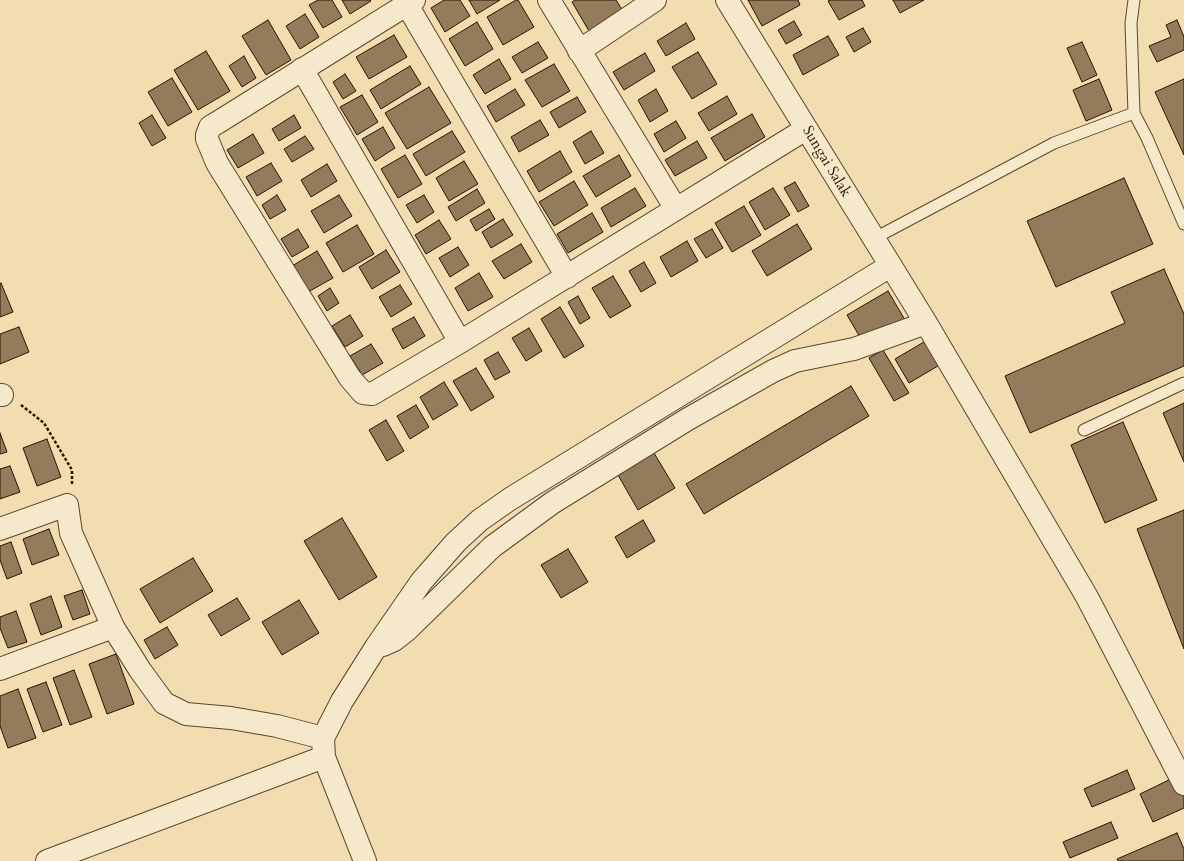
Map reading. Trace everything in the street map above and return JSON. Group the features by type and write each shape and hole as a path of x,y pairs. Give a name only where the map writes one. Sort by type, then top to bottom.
{"street":[{"path":"549,0 676,209"},
{"path":"579,51 655,0"},
{"name":"Sungai Salak","path":"726,0 926,323 1087,597 1184,784"},
{"path":"567,277 410,2 210,127 207,139 217,163 350,378 363,393 372,394 567,277 806,129"},
{"path":"302,70 460,342"},
{"path":"365,861 323,747 342,702 376,647 422,582 456,542 480,520 510,499 890,266"},
{"path":"376,647 394,640 408,629 492,547 552,503 688,419 773,371 795,361 854,349 926,323"},
{"path":"0,529 67,505 71,533 113,627 140,670 164,703 186,714 246,721 323,747"},
{"path":"0,669 113,627"},
{"path":"48,861 323,747"}],"lane":[{"path":"1134,0 1132,23 1134,113 1147,138 1184,224"},
{"path":"873,239 1054,143 1134,113"},
{"path":"1084,430 1184,383"}],"path":[{"path":"1,395 17,402 44,423 72,470 73,482 67,505"}],"building":[{"path":"318,0 332,0 342,17 323,28 309,5"},
{"path":"342,0 370,0 371,1 350,14"},
{"path":"444,0 460,0 470,16 445,32 431,8"},
{"path":"469,0 500,0 477,14"},
{"path":"518,0 534,27 503,45 487,17"},
{"path":"575,0 616,0 623,11 589,31 572,2"},
{"path":"748,0 798,0 800,5 762,26"},
{"path":"862,0 865,6 839,20 828,1"},
{"path":"893,0 924,0 900,13"},
{"path":"305,14 319,37 300,49 286,26"},
{"path":"268,20 291,60 266,75 242,36"},
{"path":"1177,20 1184,37 1184,50 1157,62 1149,46 1171,37 1166,25"},
{"path":"794,21 802,35 786,44 778,30"},
{"path":"477,22 493,49 465,66 449,39"},
{"path":"686,23 695,39 666,56 657,41"},
{"path":"863,28 871,42 854,52 846,37"},
{"path":"394,35 407,57 369,79 356,57"},
{"path":"828,36 839,55 803,75 793,55"},
{"path":"538,42 548,58 522,73 512,57"},
{"path":"1082,42 1097,75 1082,82 1067,48"},
{"path":"206,51 230,91 198,110 174,70"},
{"path":"698,52 717,84 692,99 672,67"},
{"path":"645,53 655,71 624,90 613,72"},
{"path":"244,56 256,78 242,87 229,66"},
{"path":"499,59 511,79 485,94 473,75"},
{"path":"554,64 570,91 542,107 525,80"},
{"path":"410,66 421,84 381,109 370,90"},
{"path":"345,74 356,91 343,99 333,82"},
{"path":"172,78 192,112 168,126 148,92"},
{"path":"1099,79 1112,110 1086,121 1073,90"},
{"path":"1184,79 1184,155 1155,92"},
{"path":"429,87 451,123 407,149 385,113"},
{"path":"515,89 525,105 496,122 487,106"},
{"path":"656,89 668,111 650,122 638,100"},
{"path":"362,95 378,122 357,135 340,107"},
{"path":"727,96 737,114 709,131 698,113"},
{"path":"577,97 586,112 559,128 550,112"},
{"path":"752,114 765,137 725,161 711,138"},
{"path":"152,115 166,138 152,146 139,123"},
{"path":"294,115 301,128 279,141 272,129"},
{"path":"540,120 549,135 519,152 511,137"},
{"path":"676,121 686,138 664,152 654,134"},
{"path":"383,127 395,148 375,161 362,139"},
{"path":"452,131 465,152 426,176 413,154"},
{"path":"591,131 604,153 585,164 573,142"},
{"path":"253,134 264,153 238,168 227,150"},
{"path":"305,136 314,149 292,162 284,149"},
{"path":"697,141 707,158 675,176 665,160"},
{"path":"560,151 572,172 539,192 527,171"},
{"path":"405,155 422,184 398,198 381,169"},
{"path":"619,155 631,176 596,197 583,176"},
{"path":"464,161 478,184 449,201 436,178"},
{"path":"271,163 282,181 257,196 246,177"},
{"path":"327,164 337,181 311,197 301,180"},
{"path":"1124,178 1153,244 1056,287 1027,221"},
{"path":"574,181 588,205 554,226 539,202"},
{"path":"795,182 809,206 798,212 784,188"},
{"path":"635,188 646,206 611,227 601,208"},
{"path":"773,188 790,215 765,230 749,202"},
{"path":"477,189 485,203 456,221 448,207"},
{"path":"277,195 286,210 270,219 262,205"},
{"path":"339,195 352,216 324,233 311,211"},
{"path":"424,195 434,212 417,223 406,205"},
{"path":"744,206 761,235 732,252 715,223"},
{"path":"489,209 495,219 476,231 470,220"},
{"path":"592,213 603,232 568,253 557,234"},
{"path":"503,219 513,235 491,248 482,232"},
{"path":"439,220 451,239 426,254 415,235"},
{"path":"797,224 812,249 767,276 752,251"},
{"path":"357,225 374,254 343,272 326,243"},
{"path":"298,229 309,247 292,257 281,239"},
{"path":"712,229 723,248 706,258 694,239"},
{"path":"687,241 698,261 671,277 660,257"},
{"path":"521,244 532,262 504,279 492,261"},
{"path":"458,247 469,265 450,277 439,258"},
{"path":"386,250 400,272 372,289 359,267"},
{"path":"317,251 333,278 308,292 292,266"},
{"path":"644,262 656,283 641,292 629,271"},
{"path":"1164,269 1184,314 1184,366 1030,433 1005,376 1125,323 1111,292"},
{"path":"479,273 493,297 468,311 455,288"},
{"path":"613,276 631,306 610,318 592,288"},
{"path":"1,283 13,312 0,317 0,284"},
{"path":"400,285 412,304 391,317 379,297"},
{"path":"330,288 339,303 327,311 318,296"},
{"path":"888,291 905,320 864,344 847,315"},
{"path":"578,296 590,318 580,324 568,302"},
{"path":"560,307 584,346 564,358 541,319"},
{"path":"350,315 363,336 345,347 332,326"},
{"path":"414,317 425,336 403,349 392,329"},
{"path":"19,327 29,352 0,364 0,334"},
{"path":"529,328 542,351 526,361 512,338"},
{"path":"929,339 943,363 909,383 895,359"},
{"path":"371,344 383,363 362,375 350,356"},
{"path":"883,350 909,393 894,401 869,358"},
{"path":"498,352 510,372 495,380 484,360"},
{"path":"476,368 494,397 471,411 453,381"},
{"path":"444,382 458,405 433,420 420,397"},
{"path":"851,386 869,416 704,514 686,484"},
{"path":"1184,403 1184,462 1163,413"},
{"path":"416,405 429,427 410,439 397,416"},
{"path":"386,420 404,451 387,461 369,430"},
{"path":"1123,422 1157,500 1105,523 1071,445"},
{"path":"0,433 7,452 0,454"},
{"path":"47,439 61,477 37,486 23,448"},
{"path":"654,453 675,488 638,510 618,475"},
{"path":"10,466 20,492 0,499 0,469"},
{"path":"1184,510 1184,649 1137,529"},
{"path":"342,518 377,577 339,600 304,541"},
{"path":"643,520 655,541 627,558 615,537"},
{"path":"49,529 59,555 32,565 23,539"},
{"path":"11,542 22,573 7,579 0,560 0,546"},
{"path":"568,549 588,582 561,598 541,565"},
{"path":"193,558 213,591 160,623 140,589"},
{"path":"82,590 90,614 73,620 64,596"},
{"path":"51,596 62,627 41,635 30,604"},
{"path":"237,598 250,619 221,636 208,615"},
{"path":"299,600 319,633 282,655 262,622"},
{"path":"16,611 27,642 8,648 0,628 0,617"},
{"path":"167,627 178,645 155,659 144,640"},
{"path":"116,654 134,704 107,714 89,664"},
{"path":"74,670 92,717 70,725 53,678"},
{"path":"46,682 62,725 43,732 27,689"},
{"path":"18,689 36,738 8,748 0,726 0,696"},
{"path":"1127,770 1135,789 1092,807 1084,789"},
{"path":"1175,777 1184,796 1184,808 1153,822 1140,794"},
{"path":"1111,822 1118,838 1070,858 1063,842"},
{"path":"1177,833 1184,849 1184,861 1118,861 1117,859"}]}
